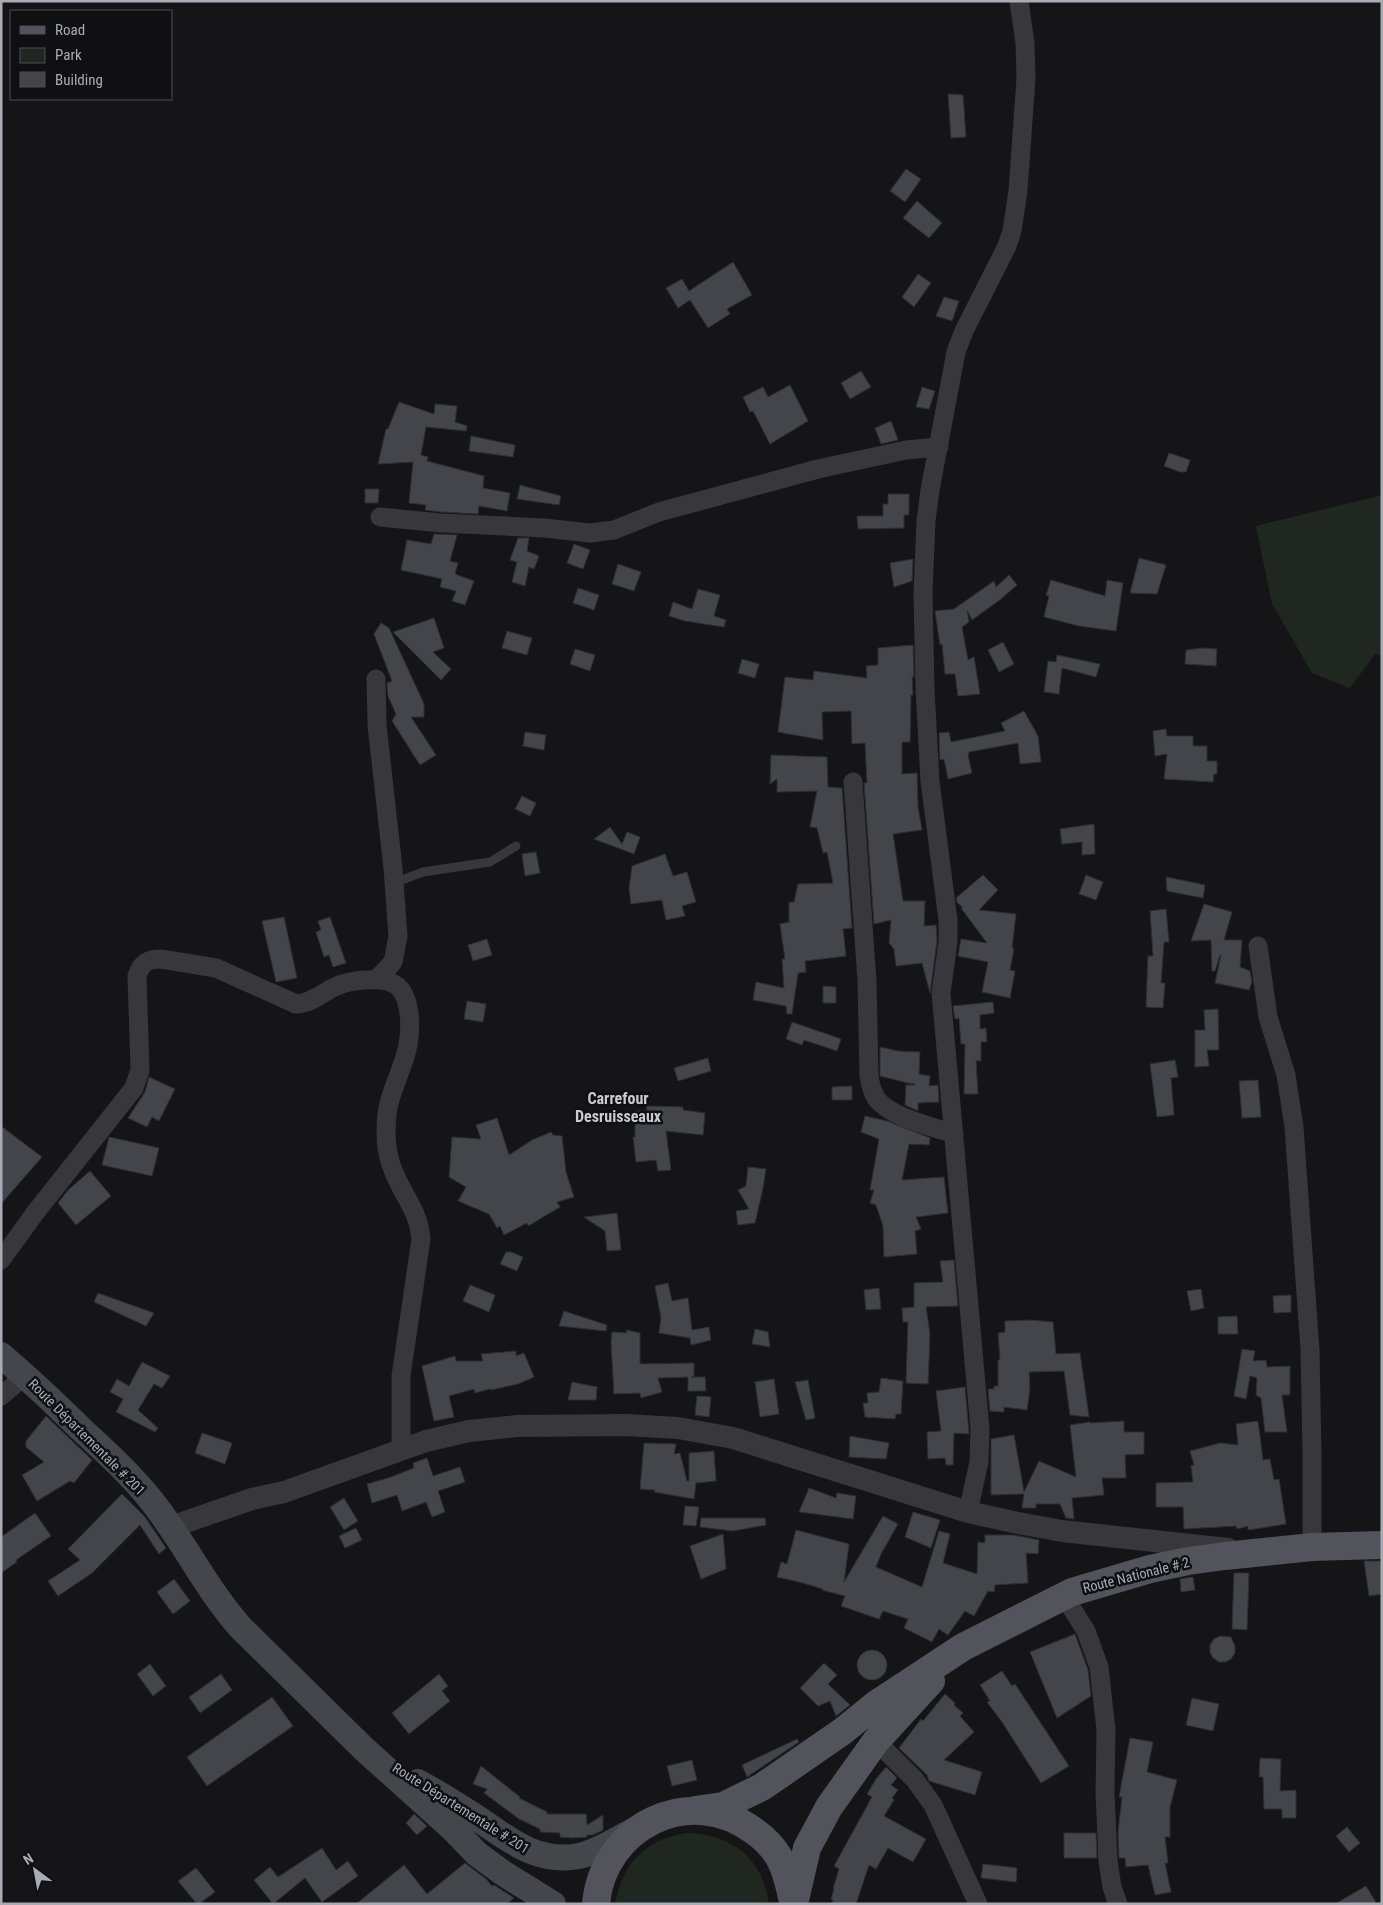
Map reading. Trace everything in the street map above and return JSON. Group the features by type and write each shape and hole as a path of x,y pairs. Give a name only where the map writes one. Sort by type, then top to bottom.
{"main road":[{"name":"Route Départementale # 201","path":"1,1355 26,1375 114,1459 150,1499 171,1527 225,1610 241,1628 364,1749 453,1829 477,1854 503,1873 553,1904"},
{"name":"Route Nationale # 2","path":"596,1904 604,1871 614,1852 628,1837 645,1824 669,1814 723,1806 762,1787 843,1731 875,1705 963,1647 1064,1596 1150,1569 1225,1556 1312,1548 1382,1545"},
{"name":"Route Nationale # 2","path":"793,1904 807,1848 829,1807 876,1741 963,1647"},
{"name":"Route Départementale # 201","path":"364,1749 471,1814 516,1845 538,1855 561,1858 588,1853 645,1824"},
{"path":"695,1810 720,1814 744,1823 764,1838 779,1858 789,1881 793,1904"}],"street":[{"path":"968,1512 978,1462 980,1429 941,993 948,942 948,920 930,781 923,602 926,520 956,352 964,330 1007,246 1012,231 1018,191 1026,78 1025,43 1019,1"},
{"path":"380,517 441,523 545,528 590,533 614,530 659,512 818,469 906,450 938,447"},
{"path":"376,679 377,725 398,918 397,950 394,962 378,979"},
{"path":"853,782 867,981 868,1076 877,1099 884,1106 898,1114 954,1134"},
{"path":"1258,946 1268,1017 1286,1075 1294,1127 1310,1350 1312,1548"},
{"path":"1,1260 84,1149 127,1099 134,1088 140,1070 137,976 139,967 143,963 161,958 216,968 296,1004 306,1002 341,984 378,979 392,983 399,987 407,1002 408,1045 387,1112 387,1152 392,1170 414,1208 420,1225 421,1240 401,1376 401,1451"},
{"path":"1,1396 26,1375"},
{"path":"171,1527 252,1499 284,1492 426,1441 469,1431 517,1426 626,1425 678,1428 733,1438 968,1512 1062,1532 1267,1553"},
{"path":"1064,1596 1086,1630 1099,1667 1106,1730 1105,1792 1108,1861 1112,1887 1118,1904"},
{"path":"876,1741 915,1780 933,1805 978,1904"}],"lane":[{"path":"394,883 423,872 490,862 516,846"}],"green space":[{"path":"1382,495 1382,656 1375,654 1350,688 1312,673 1272,604 1256,526"},
{"path":"686,1833 703,1834 718,1838 742,1852 760,1874 766,1888 769,1904 615,1904 624,1877 630,1865 638,1856 659,1841"}],"building":[{"path":"948,94 963,95 966,137 951,138"},
{"path":"906,169 921,179 905,202 890,191"},
{"path":"917,201 942,223 929,238 903,218"},
{"path":"733,262 752,295 727,309 730,314 708,328 690,300 678,308 666,288 682,279 689,291"},
{"path":"918,274 931,283 914,307 902,297"},
{"path":"944,297 959,301 952,321 936,316"},
{"path":"861,371 871,387 850,399 841,383"},
{"path":"790,385 808,421 770,444 753,411 750,412 743,397 763,387 768,397"},
{"path":"922,387 935,391 929,409 916,407"},
{"path":"399,402 434,414 435,404 457,406 455,422 467,426 466,431 426,427 421,455 428,457 427,461 484,476 483,488 510,493 507,511 479,506 478,514 442,512 425,510 426,505 409,503 413,462 378,464 386,429 388,429"},
{"path":"891,421 898,440 881,444 875,428"},
{"path":"471,436 515,445 513,457 469,451"},
{"path":"1169,453 1190,460 1186,472 1180,472 1164,466"},
{"path":"520,485 561,496 559,505 517,499"},
{"path":"365,489 379,489 378,503 365,503"},
{"path":"888,494 909,494 909,515 904,515 904,528 858,529 857,516 883,516 883,504 888,504"},
{"path":"434,534 457,535 450,561 458,563 455,574 474,581 465,605 452,601 456,591 440,587 442,579 401,570 407,540 431,544"},
{"path":"518,538 529,538 527,551 539,556 534,569 529,567 525,586 512,582 517,562 510,560"},
{"path":"574,544 590,550 583,569 567,563"},
{"path":"1139,558 1166,565 1157,594 1130,593"},
{"path":"913,559 912,581 894,587 890,563"},
{"path":"618,564 641,572 634,591 612,584"},
{"path":"1009,575 1017,585 1001,599 972,620 967,610 969,622 962,627 968,660 974,657 980,694 958,696 955,674 945,674 942,644 940,645 935,611 954,609 994,581 996,587"},
{"path":"1051,580 1105,596 1107,580 1123,583 1116,631 1079,626 1044,617 1049,596 1046,595"},
{"path":"578,588 599,595 594,610 573,603"},
{"path":"698,589 720,595 714,616 726,620 724,627 685,621 669,616 673,602 692,609"},
{"path":"434,618 444,648 433,652 451,669 441,680 393,632"},
{"path":"381,623 389,628 424,704 424,717 411,717 436,755 420,765 392,721 396,714 388,696 387,683 392,681 374,634"},
{"path":"507,631 532,638 527,655 502,648"},
{"path":"1003,642 1014,664 999,672 988,650"},
{"path":"913,645 914,677 912,677 913,695 911,695 910,742 902,742 902,774 917,773 918,807 922,830 893,834 903,901 925,901 924,926 936,925 937,941 930,993 922,963 896,966 894,949 889,943 891,920 874,924 864,783 867,783 865,743 852,744 851,711 822,712 823,740 778,732 785,677 813,680 814,671 867,678 866,666 878,665 878,648"},
{"path":"575,649 595,655 590,671 570,664"},
{"path":"1217,649 1216,666 1185,664 1186,650"},
{"path":"1057,655 1100,664 1096,677 1062,668 1059,694 1044,692 1048,661 1056,662"},
{"path":"742,659 759,664 755,678 738,673"},
{"path":"1024,711 1038,736 1041,762 1020,764 1018,743 969,752 972,773 948,779 944,759 940,760 939,733 949,732 951,742 1005,731 1001,723"},
{"path":"1166,729 1167,736 1193,736 1193,746 1207,746 1207,761 1217,761 1217,774 1214,774 1213,782 1164,779 1167,754 1155,756 1153,731"},
{"path":"525,732 546,735 544,750 523,746"},
{"path":"771,755 827,757 828,787 842,788 852,928 843,929 846,956 805,961 806,972 798,973 792,1014 787,1014 786,1006 753,1000 756,982 784,988 782,959 785,959 780,924 789,922 789,902 794,902 798,884 833,883 827,852 823,853 817,828 810,827 817,791 777,792 777,779 770,784"},
{"path":"522,796 536,803 530,816 515,809"},
{"path":"1094,824 1095,854 1082,855 1082,842 1062,844 1060,829"},
{"path":"610,827 622,844 627,832 640,837 634,854 594,839"},
{"path":"536,852 540,873 525,876 522,854"},
{"path":"665,854 673,876 687,872 696,902 682,906 685,916 666,920 662,900 631,904 629,889 632,866"},
{"path":"983,875 998,890 979,910 1016,914 1012,948 1014,948 1010,970 1015,971 1010,998 982,992 988,962 958,956 961,939 987,943 961,908 963,908 956,898"},
{"path":"1086,875 1103,882 1096,900 1079,894"},
{"path":"1166,877 1205,885 1203,898 1167,891"},
{"path":"1204,904 1232,912 1224,940 1242,940 1240,967 1250,971 1252,982 1249,990 1215,983 1221,955 1215,971 1212,971 1211,940 1191,941"},
{"path":"1166,909 1169,942 1164,942 1161,983 1165,983 1163,1008 1146,1007 1148,956 1153,956 1150,911"},
{"path":"284,917 297,978 276,982 262,921"},
{"path":"330,917 346,963 333,967 329,955 324,957 316,932 321,930 318,921"},
{"path":"487,939 492,955 473,961 468,945"},
{"path":"823,986 836,987 836,1003 823,1003"},
{"path":"467,1001 486,1004 483,1022 464,1019"},
{"path":"993,1002 994,1013 980,1015 980,1029 986,1028 987,1042 981,1042 981,1061 976,1061 978,1094 964,1094 965,1044 961,1044 959,1018 955,1019 953,1006"},
{"path":"1218,1009 1219,1050 1207,1050 1209,1066 1195,1067 1195,1030 1205,1030 1204,1010"},
{"path":"792,1022 841,1039 837,1051 804,1040 802,1045 786,1039"},
{"path":"880,1047 898,1051 920,1052 919,1074 930,1076 929,1086 938,1085 939,1102 918,1103 918,1111 905,1105 906,1085 915,1084 880,1076"},
{"path":"708,1058 711,1071 678,1081 674,1068"},
{"path":"1175,1060 1178,1077 1171,1078 1174,1115 1157,1117 1150,1064"},
{"path":"149,1077 175,1089 159,1121 152,1117 147,1127 128,1118 145,1092"},
{"path":"1258,1080 1261,1117 1242,1118 1239,1081"},
{"path":"852,1086 852,1100 832,1100 832,1087"},
{"path":"646,1106 683,1107 683,1110 705,1113 703,1135 666,1131 671,1170 658,1171 656,1160 636,1162 633,1137 635,1137 635,1111 647,1111"},
{"path":"865,1116 887,1121 930,1138 929,1145 909,1144 902,1180 944,1177 948,1213 916,1217 921,1229 915,1231 917,1254 884,1257 883,1226 876,1205 870,1203 874,1190 870,1190 879,1139 861,1132"},
{"path":"497,1118 509,1155 532,1140 551,1132 553,1135 562,1136 566,1172 574,1197 557,1202 560,1207 528,1226 527,1223 504,1235 500,1226 497,1228 489,1214 458,1201 466,1187 449,1177 452,1137 481,1139 476,1125"},
{"path":"1,1126 42,1157 1,1204"},
{"path":"109,1137 159,1148 152,1176 102,1165"},
{"path":"748,1167 766,1169 763,1188 755,1223 738,1225 736,1211 749,1209 738,1190 746,1186"},
{"path":"90,1171 111,1196 76,1225 58,1203 68,1190"},
{"path":"617,1213 621,1250 607,1251 605,1231 584,1217"},
{"path":"506,1252 523,1257 517,1271 500,1264"},
{"path":"954,1260 958,1306 926,1307 930,1334 928,1384 906,1383 908,1322 903,1322 902,1308 914,1307 914,1283 943,1282 940,1261"},
{"path":"668,1283 672,1301 688,1298 692,1330 709,1327 711,1340 691,1345 690,1338 659,1333 661,1318 655,1286"},
{"path":"470,1285 495,1295 489,1312 463,1301"},
{"path":"879,1288 881,1309 866,1310 864,1290"},
{"path":"1201,1289 1204,1308 1191,1311 1187,1291"},
{"path":"98,1293 154,1313 146,1326 94,1302"},
{"path":"1291,1295 1291,1312 1274,1313 1273,1296"},
{"path":"564,1311 607,1325 606,1331 559,1326"},
{"path":"1237,1316 1238,1334 1218,1334 1218,1317"},
{"path":"1032,1320 1053,1322 1056,1354 1080,1353 1089,1417 1070,1415 1064,1371 1029,1372 1030,1388 1027,1410 1004,1407 1004,1412 990,1411 988,1389 994,1389 994,1386 998,1386 998,1360 1000,1360 998,1333 1005,1332 1005,1321"},
{"path":"755,1329 768,1332 770,1347 752,1344"},
{"path":"627,1330 640,1333 640,1364 694,1363 694,1377 705,1377 706,1391 688,1391 688,1377 658,1378 662,1392 641,1398 640,1393 614,1394 612,1332 626,1333"},
{"path":"1242,1349 1255,1351 1253,1361 1266,1360 1267,1367 1290,1366 1290,1395 1282,1395 1287,1432 1265,1432 1261,1398 1256,1395 1257,1378 1250,1376 1246,1399 1234,1396"},
{"path":"516,1351 516,1356 524,1353 534,1377 518,1384 475,1393 474,1389 449,1396 454,1417 434,1421 422,1366 455,1356 456,1361 483,1361 481,1354"},
{"path":"142,1362 170,1376 162,1388 154,1384 138,1410 158,1428 155,1432 116,1412 123,1399 110,1392 117,1379 129,1386"},
{"path":"881,1378 903,1381 901,1414 896,1414 895,1419 865,1417 863,1403 868,1403 867,1393 879,1392"},
{"path":"774,1379 779,1414 760,1417 755,1382"},
{"path":"808,1380 815,1418 806,1420 795,1382"},
{"path":"572,1382 597,1387 596,1400 568,1400"},
{"path":"965,1387 969,1434 954,1433 953,1465 946,1465 945,1458 928,1459 927,1432 941,1431 936,1391"},
{"path":"697,1396 711,1397 709,1417 695,1415"},
{"path":"46,1416 92,1460 74,1483 70,1481 37,1501 22,1475 44,1462 26,1447 26,1441"},
{"path":"1124,1421 1124,1432 1144,1432 1144,1454 1125,1455 1126,1478 1102,1478 1104,1495 1072,1498 1074,1519 1066,1518 1060,1504 1036,1504 1036,1508 1022,1508 1024,1494 991,1495 991,1439 1014,1435 1024,1492 1039,1461 1076,1477 1070,1425 1090,1422"},
{"path":"1258,1421 1263,1460 1270,1459 1274,1480 1279,1479 1286,1524 1248,1530 1248,1526 1237,1529 1236,1526 1184,1529 1183,1507 1156,1507 1156,1483 1193,1482 1191,1466 1194,1465 1190,1451 1220,1443 1238,1445 1236,1424"},
{"path":"202,1433 232,1443 225,1464 195,1453"},
{"path":"850,1436 889,1443 886,1459 849,1457"},
{"path":"644,1443 676,1444 674,1454 680,1453 687,1481 689,1481 689,1453 714,1451 716,1481 696,1483 694,1499 654,1492 655,1490 640,1489"},
{"path":"427,1458 433,1476 460,1467 465,1482 438,1491 445,1512 432,1517 426,1502 402,1511 397,1495 372,1503 367,1484 414,1468 413,1463"},
{"path":"809,1488 836,1498 837,1493 856,1496 853,1519 799,1512"},
{"path":"122,1494 145,1517 166,1548 159,1554 140,1525 92,1573 58,1596 48,1581 80,1560 68,1549"},
{"path":"344,1498 358,1521 344,1530 330,1507"},
{"path":"685,1506 699,1507 696,1526 683,1525"},
{"path":"913,1512 940,1520 931,1548 905,1537"},
{"path":"35,1513 51,1536 16,1560 17,1562 1,1573 1,1537"},
{"path":"883,1516 898,1524 876,1567 922,1587 939,1531 950,1534 943,1563 977,1574 978,1542 985,1543 985,1535 1013,1535 1039,1540 1038,1554 1026,1553 1028,1583 995,1585 994,1592 988,1591 974,1616 965,1611 948,1635 939,1629 932,1642 904,1628 908,1619 883,1611 879,1619 841,1606 845,1596 777,1577 781,1562 787,1564 796,1530 849,1544 844,1582"},
{"path":"701,1518 765,1518 766,1525 733,1531 700,1527"},
{"path":"356,1528 362,1540 345,1548 339,1536"},
{"path":"723,1534 726,1569 701,1579 690,1546"},
{"path":"1364,1561 1382,1561 1382,1594 1369,1596"},
{"path":"1234,1573 1249,1573 1247,1630 1232,1629"},
{"path":"1193,1577 1195,1590 1181,1592 1180,1579"},
{"path":"174,1579 190,1601 173,1614 157,1592"},
{"path":"1075,1634 1088,1670 1091,1696 1057,1718 1030,1652"},
{"path":"1220,1636 1231,1637 1235,1646 1235,1653 1231,1659 1225,1662 1219,1662 1213,1658 1210,1652 1210,1645 1214,1639"},
{"path":"872,1650 883,1654 887,1665 883,1676 872,1680 861,1676 857,1665 861,1654"},
{"path":"824,1663 837,1675 828,1684 850,1705 836,1716 830,1701 818,1706 800,1688"},
{"path":"150,1664 166,1686 153,1696 137,1674"},
{"path":"1002,1671 1012,1686 1015,1684 1069,1766 1041,1783 987,1702 990,1701 980,1685"},
{"path":"221,1674 232,1690 200,1713 189,1697"},
{"path":"439,1674 448,1686 442,1691 450,1701 409,1734 392,1713"},
{"path":"945,1694 963,1713 960,1716 974,1732 944,1760 982,1772 975,1795 929,1781 927,1775 899,1748 921,1719 923,1721"},
{"path":"272,1697 293,1726 207,1786 187,1757"},
{"path":"1192,1698 1219,1704 1213,1731 1186,1725"},
{"path":"1130,1738 1153,1742 1147,1772 1177,1780 1170,1807 1170,1837 1165,1837 1168,1863 1165,1863 1171,1892 1155,1895 1148,1865 1126,1867 1125,1858 1119,1858 1118,1832 1122,1797 1119,1797"},
{"path":"797,1739 799,1742 747,1777 742,1765"},
{"path":"1260,1758 1281,1759 1280,1791 1296,1790 1296,1818 1282,1818 1282,1809 1264,1809 1263,1777 1259,1777"},
{"path":"692,1760 697,1780 672,1786 667,1766"},
{"path":"481,1766 519,1798 547,1812 547,1814 586,1814 587,1825 603,1815 603,1830 593,1835 587,1835 587,1837 572,1838 560,1837 560,1833 540,1832 540,1829 519,1819 484,1793 487,1789 473,1784"},
{"path":"886,1767 897,1778 891,1785 898,1790 884,1816 926,1839 913,1862 888,1848 876,1869 869,1865 856,1904 832,1904 833,1889 839,1869 834,1866 872,1797 867,1794"},
{"path":"414,1814 427,1826 417,1835 406,1823"},
{"path":"1347,1827 1360,1843 1349,1852 1336,1836"},
{"path":"1064,1833 1096,1833 1097,1858 1064,1858"},
{"path":"322,1848 336,1870 348,1861 358,1876 322,1902 305,1878 273,1904 254,1880 270,1867 278,1877"},
{"path":"465,1863 492,1886 494,1885 514,1898 507,1904 356,1904 404,1865 427,1894"},
{"path":"983,1864 1017,1868 1016,1882 981,1878"},
{"path":"196,1868 215,1892 199,1904 178,1881"},
{"path":"1366,1886 1377,1904 1335,1904"}],"district":[{"name":"Carrefour Desruisseaux","path":"618,1107"}]}
